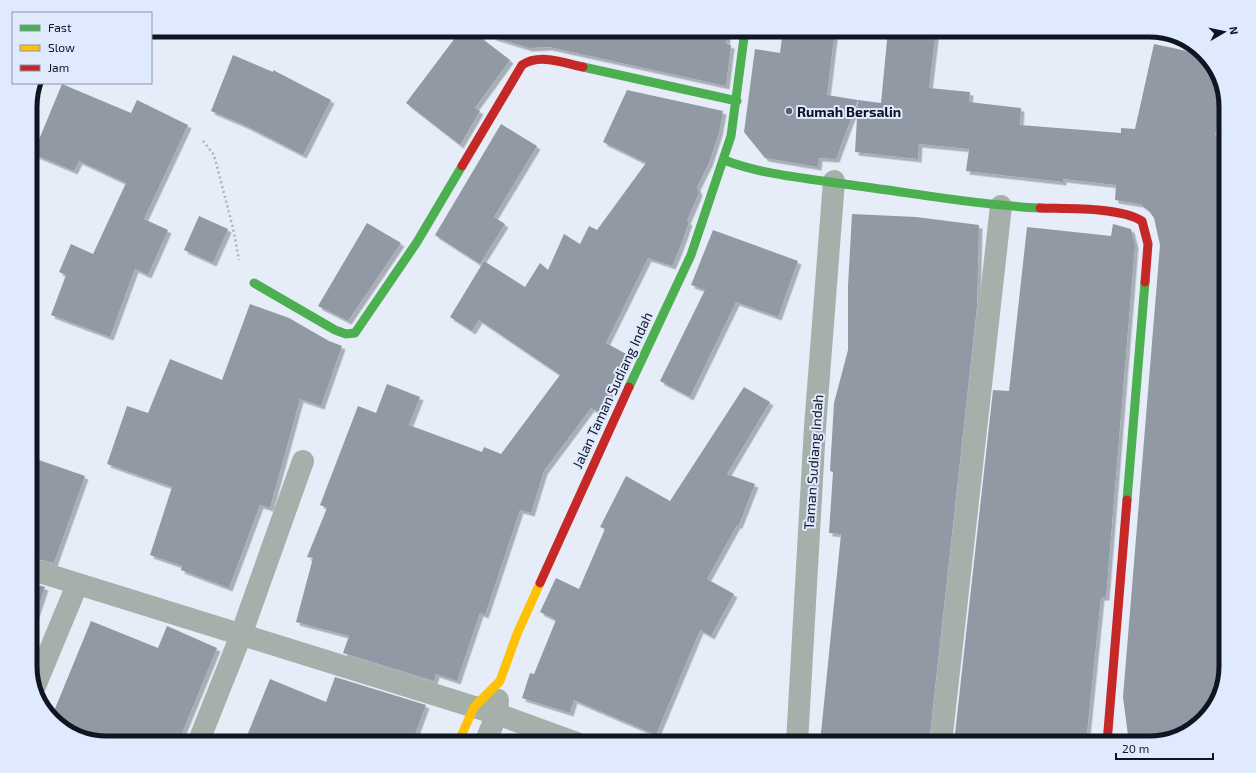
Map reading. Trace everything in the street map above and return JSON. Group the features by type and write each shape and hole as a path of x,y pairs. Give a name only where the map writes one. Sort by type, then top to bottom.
{"street":[{"name":"Jalan Taman Sudiang Indah","path":"461,736 474,707 500,681 517,634 576,501 691,254 731,136 737,101 744,37"},
{"path":"254,282 335,330 346,334 355,333 417,242 522,65 535,58 546,59 737,101"},
{"path":"724,160 742,167 1001,206 1114,212 1132,215 1142,221 1148,244 1108,736"},
{"name":"Taman Sudiang Indah","path":"797,736 815,427 834,181"},
{"path":"942,736 1001,206"},
{"path":"201,736 241,635 302,461"},
{"path":"37,571 497,714 557,736"},
{"path":"38,678 77,585"},
{"path":"488,736 497,714 500,681"}],"path":[{"path":"203,142 214,155 233,228 238,258 254,282"}],"building":[{"path":"456,37 480,37 510,60 475,108 480,111 460,145 406,103"},
{"path":"493,37 727,37 726,44 731,45 726,86 549,47 529,48"},
{"name":"Rumah Bersalin","path":"782,37 834,37 827,95 858,100 836,159 819,158 818,167 765,158 744,132 755,49 780,53"},
{"path":"887,37 935,37 929,88 970,92 969,102 1021,108 1020,125 1121,133 1121,128 1135,129 1154,44 1194,52 1205,64 1210,72 1218,93 1219,102 1219,118 1215,135 1219,135 1219,666 1217,684 1205,709 1192,722 1176,731 1167,734 1149,736 1128,736 1123,697 1160,245 1154,218 1149,211 1140,204 1115,200 1116,185 1063,179 1063,182 966,171 969,149 919,144 918,159 855,152 858,100 881,103"},
{"path":"233,55 273,72 273,70 331,100 303,155 244,125 211,111"},
{"path":"62,84 131,113 137,100 188,125 144,219 168,230 148,275 135,269 110,337 51,315 66,275 59,272 71,244 93,254 126,183 79,161 74,171 37,156 37,144"},
{"path":"627,90 723,111 719,133 709,163 697,187 699,193 687,221 689,222 672,266 648,258 606,343 630,356 599,412 591,408 544,471 531,513 520,510 485,615 480,613 457,681 436,674 434,681 343,653 349,636 296,622 313,558 307,557 327,508 320,505 358,406 376,413 387,384 420,397 409,425 482,452 484,447 501,454 560,375 479,320 472,331 450,317 484,261 525,287 540,263 548,270 564,234 580,244 589,226 597,230 646,163 603,142"},
{"path":"501,124 537,146 494,217 505,224 480,264 435,235"},
{"path":"852,214 916,217 979,225 977,306 930,736 821,736 841,534 829,533 833,472 830,471 834,403 848,350 848,286"},
{"path":"199,216 228,229 213,263 184,250"},
{"path":"367,223 401,243 348,321 318,306"},
{"path":"1113,224 1131,229 1135,245 1106,597 1101,597 1087,736 955,736 993,390 1009,391 1027,227 1111,236"},
{"path":"713,230 798,261 778,317 736,302 690,397 660,381 705,290 691,285"},
{"path":"250,304 289,318 329,341 342,346 321,406 300,399 270,508 260,505 229,588 181,570 182,566 150,555 172,487 107,464 127,406 148,413 170,359 222,380"},
{"path":"744,387 770,402 727,474 755,484 739,525 737,525 707,579 734,594 711,636 700,630 656,735 574,700 570,713 522,698 530,673 534,674 556,620 540,612 554,582 556,578 579,589 605,529 600,527 626,476 670,501"},
{"path":"37,459 85,476 54,563 37,559"},
{"path":"37,584 45,587 37,611"},
{"path":"91,621 158,648 167,626 217,648 181,736 107,736 89,734 72,727 54,712"},
{"path":"335,677 426,705 415,736 247,736 270,679 326,702"}],"traffic: fast":[{"path":"629,387 691,255 731,136 744,37"},
{"path":"583,67 737,101"},
{"path":"724,160 756,170 790,176 972,202 1040,208"},
{"path":"254,283 335,330 346,334 355,333 417,242 462,166"},
{"path":"1127,500 1145,282"}],"traffic: slow":[{"path":"461,736 474,707 500,681 517,634 540,583"}],"traffic: jam":[{"path":"462,166 522,65 529,61 544,59 560,61 583,67"},
{"path":"1040,208 1107,211 1132,216 1142,221 1148,244 1145,282"},
{"path":"540,583 629,387"},
{"path":"1108,736 1127,500"}],"place":[{"name":"Rumah Bersalin","path":"789,111"}]}
